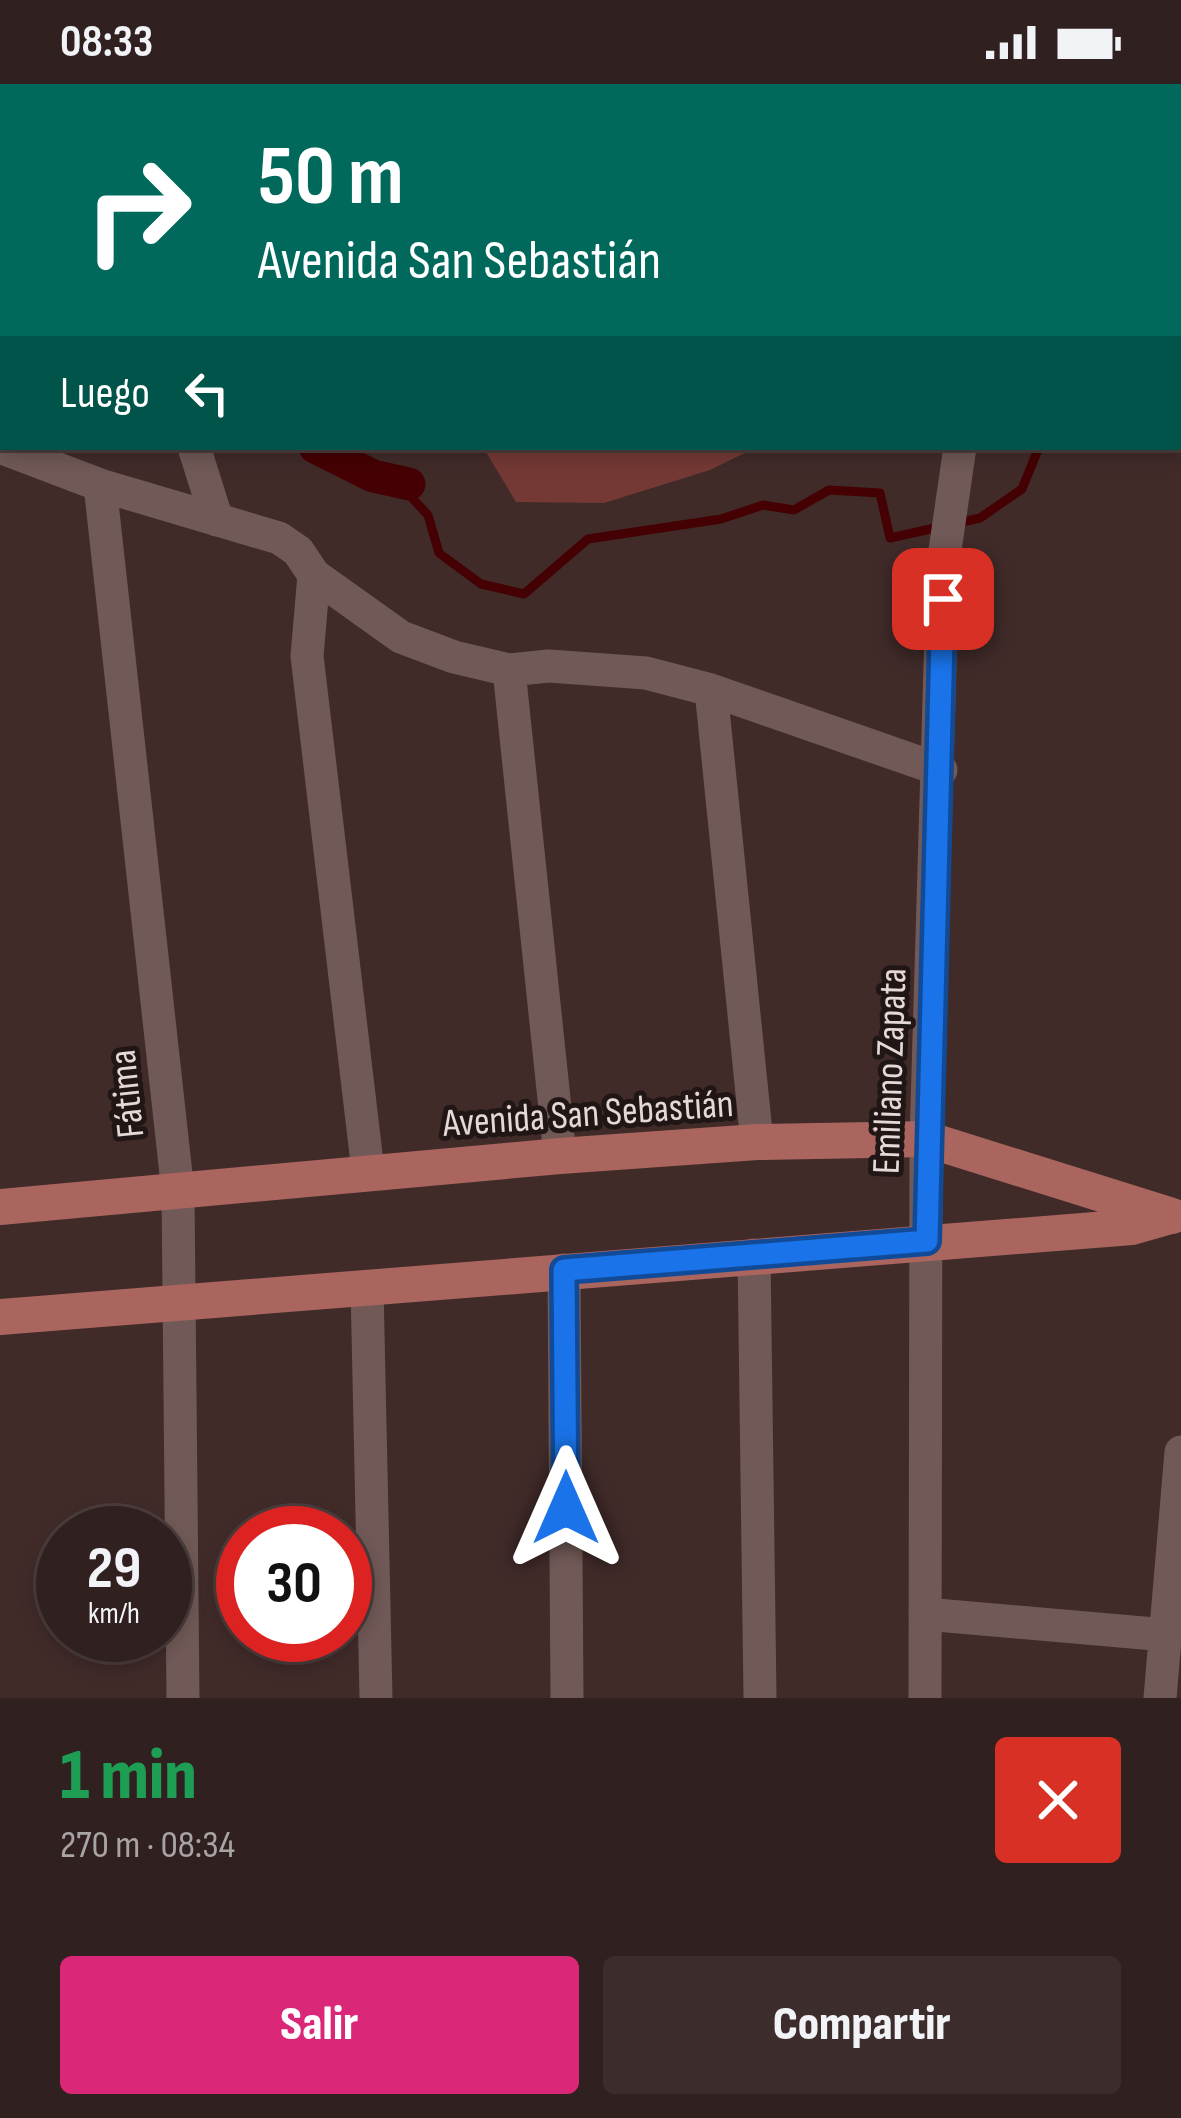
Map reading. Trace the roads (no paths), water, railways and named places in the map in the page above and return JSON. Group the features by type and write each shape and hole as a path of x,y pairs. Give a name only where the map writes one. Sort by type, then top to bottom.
{"main road":[{"name":"Avenida San Sebastián","path":"0,1207 560,1156 758,1142 926,1139 1177,1215"},
{"name":"Avenida San Sebastián","path":"0,1317 1132,1227 1177,1215"}],"street":[{"path":"8,450 100,484 279,538 298,550 314,575 401,637 509,670 548,665 646,674 711,690 941,770"},
{"path":"195,450 217,520"},
{"name":"Emiliano Zapata","path":"925,1698 926,1139 944,565 960,450"},
{"name":"Fátima","path":"100,484 178,1192 183,1698"},
{"path":"314,575 308,656 368,1171"},
{"path":"509,670 560,1156"},
{"path":"711,690 758,1142"},
{"path":"754,1255 760,1698"},
{"path":"564,1270 568,1698"},
{"path":"368,1287 376,1698"},
{"path":"1160,1698 1181,1452"},
{"path":"926,1614 1166,1635"}],"waterway":[{"path":"321,450 373,476 409,484"},
{"path":"409,484 413,499 428,515 439,553 481,584 524,594 588,539 721,519 763,505 794,510 829,490 880,493 890,538 980,518 1022,489 1038,450"}]}
